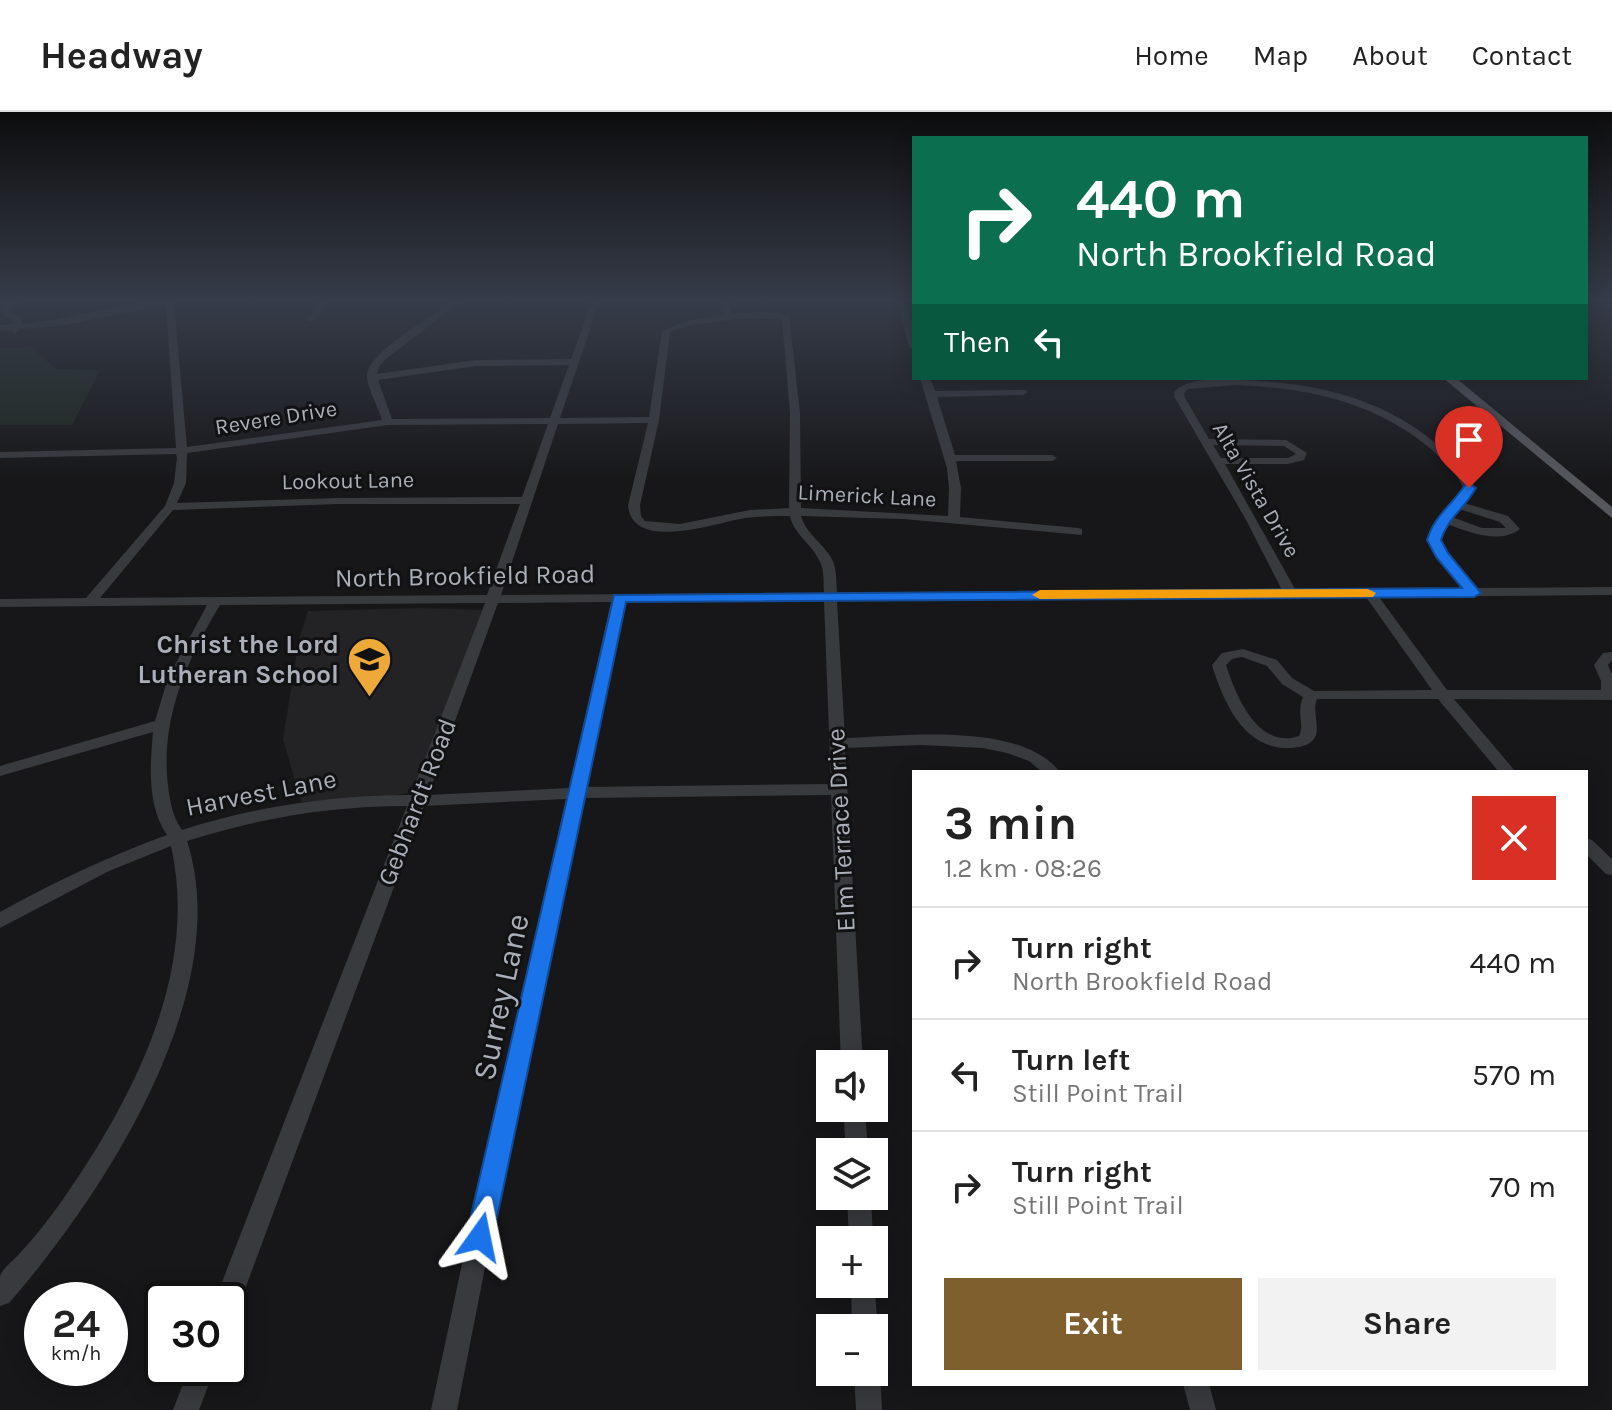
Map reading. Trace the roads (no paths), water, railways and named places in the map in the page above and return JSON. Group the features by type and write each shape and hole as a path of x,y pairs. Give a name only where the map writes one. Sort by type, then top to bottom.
{"main road":[{"path":"1451,380 1610,513"}],"street":[{"path":"90,602 170,507 180,483 176,361"},
{"path":"378,361 373,366 372,378 388,422"},
{"path":"654,420 662,361"},
{"path":"790,361 795,413 795,512"},
{"path":"372,378 476,363 574,362"},
{"name":"Gebhardt Road","path":"235,1282 419,800 493,599 574,362"},
{"path":"926,380 956,496 953,520"},
{"path":"1231,380 1312,390 1360,402 1394,416 1423,435 1466,480 1469,488 1459,505 1435,529 1434,543 1474,593"},
{"name":"Alta Vista Drive","path":"1231,380 1185,387 1179,392 1184,406 1291,594"},
{"path":"931,394 1023,392"},
{"name":"Revere Drive","path":"0,455 181,451 388,422 654,420"},
{"name":"Limerick Lane","path":"654,420 634,513 641,524 655,527 691,526 756,514 795,512 953,520 1078,532"},
{"path":"1206,442 1286,443 1302,453 1300,458 1288,461 1217,461"},
{"path":"948,458 1052,458"},
{"name":"Lookout Lane","path":"170,507 339,501 528,500"},
{"path":"1446,519 1492,533 1506,534 1514,529 1504,519 1459,505"},
{"name":"Elm Terrace Drive","path":"795,512 798,528 828,561 851,1050"},
{"name":"North Brookfield Road","path":"0,603 1609,591"},
{"path":"1370,593 1443,695 1506,770"},
{"name":"Surrey Lane","path":"444,1410 497,1151 619,598"},
{"path":"0,1294 54,1233 92,1174 130,1109 163,1033 181,971 187,916 177,836 166,820 160,786 159,725 181,660 216,601"},
{"path":"1311,695 1306,705 1310,732 1307,737 1288,743 1268,740 1248,726 1220,669 1221,660 1243,653 1263,658 1272,663 1287,681 1311,695 1610,695 1601,665 1608,656 1612,656"},
{"path":"0,771 159,725"},
{"path":"838,743 1002,744 1033,755 1050,770"},
{"name":"Harvest Lane","path":"0,921 88,873 177,836 290,808 358,801 577,793 839,789"},
{"path":"1588,846 1612,869"},
{"path":"186,1410 195,1386"},
{"path":"868,1386 869,1410"},
{"path":"1197,1386 1203,1410"}],"place":[{"name":"Christ the Lord Lutheran School","path":"370,698"}]}
